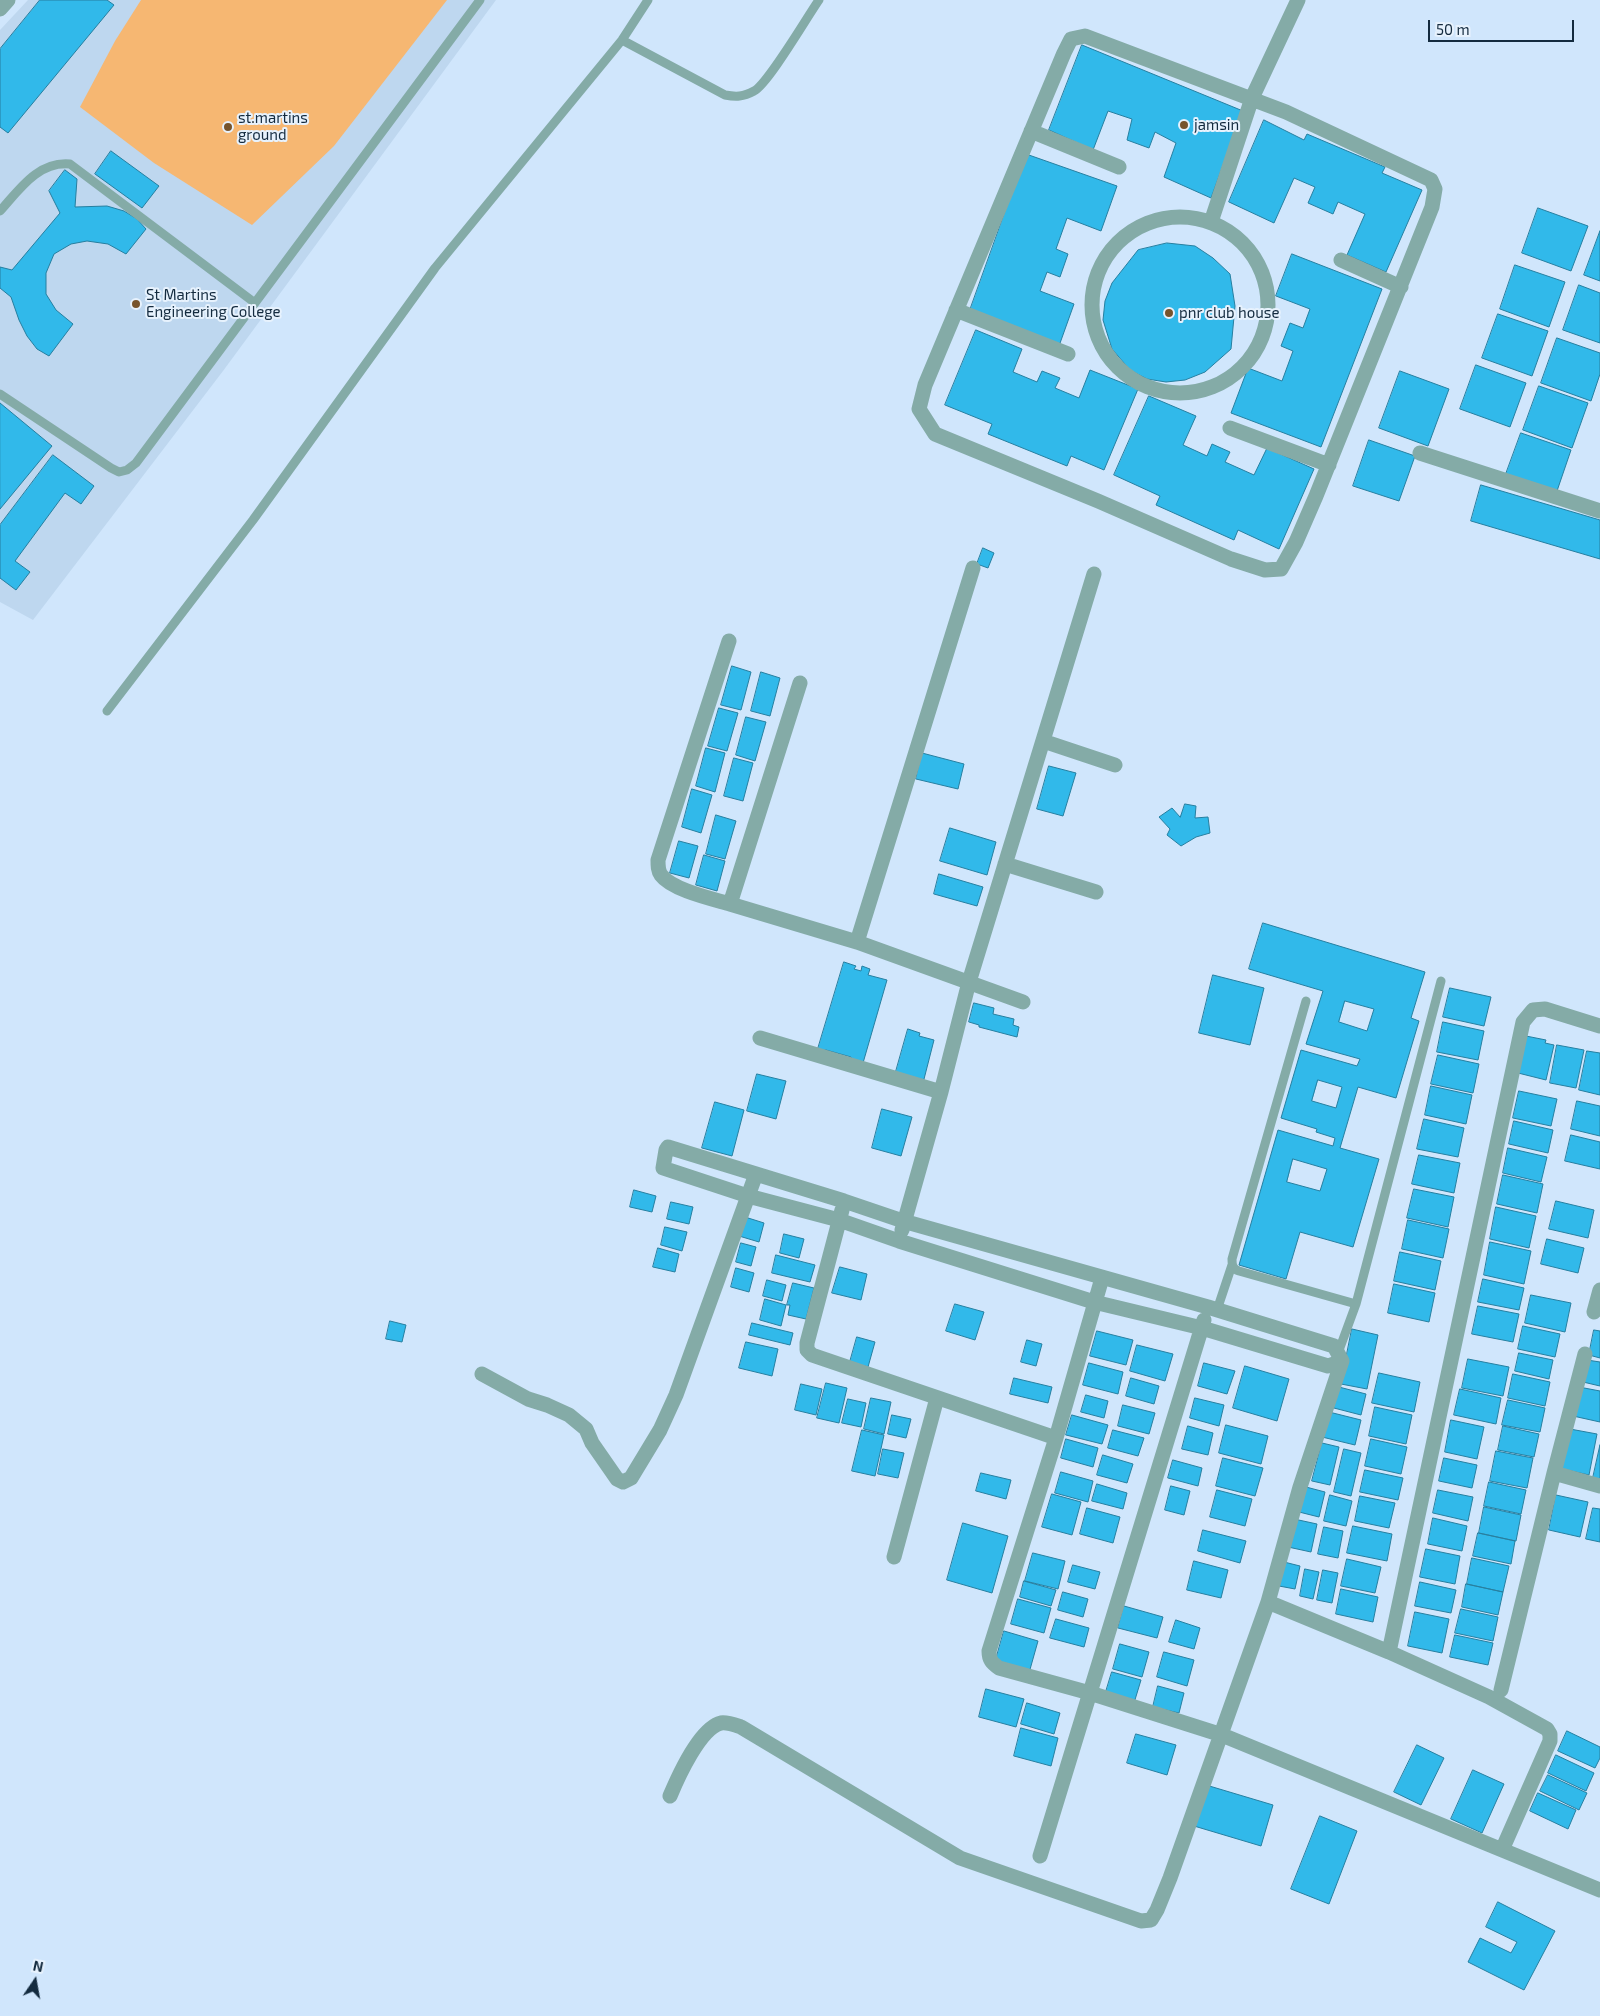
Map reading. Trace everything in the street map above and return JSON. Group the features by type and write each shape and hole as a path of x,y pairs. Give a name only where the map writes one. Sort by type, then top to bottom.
{"street":[{"path":"0,9 8,0"},
{"path":"1211,222 1252,98 1298,0"},
{"path":"1085,36 1252,98 1431,180 1435,189 1432,207 1401,287 1296,542 1281,569 1265,570 1231,559 1098,501 935,434 919,409 925,385 956,310 1064,53 1072,39 1085,36"},
{"path":"1031,131 1118,167"},
{"path":"1182,216 1211,222 1236,236 1255,258 1267,284 1269,313 1262,341 1246,365 1223,383 1195,392 1166,392 1139,383 1115,366 1098,341 1091,312 1093,283 1101,265 1106,256 1126,234 1152,220 1182,216"},
{"path":"1341,260 1401,287"},
{"path":"956,310 1068,354"},
{"path":"1230,428 1329,465"},
{"path":"1420,453 1600,511"},
{"path":"857,942 973,568"},
{"path":"900,1241 903,1221 941,1092 969,982 1094,574"},
{"path":"729,641 658,860 658,868 667,881 676,886 730,904 857,942 1024,1002"},
{"path":"730,904 800,683"},
{"path":"1043,741 1115,765"},
{"path":"1005,864 1096,892"},
{"path":"1389,1652 1522,1022 1533,1010 1545,1009 1600,1026"},
{"path":"760,1038 941,1092"},
{"path":"672,1147 903,1221 1213,1308 1338,1353 1328,1366 1202,1328 1094,1302 839,1220 748,1196 663,1168 666,1150 672,1147"},
{"path":"482,1374 528,1399 569,1415 586,1429 592,1443 617,1480 623,1482 631,1478 660,1430 676,1395 756,1174"},
{"path":"844,1201 807,1343 807,1350 818,1358 1056,1438"},
{"path":"1102,1278 1056,1438 989,1651 989,1658 999,1668 1222,1735 1600,1890"},
{"path":"1594,1312 1600,1290"},
{"path":"1040,1856 1202,1328 1213,1308"},
{"path":"670,1796 680,1772 705,1735 716,1725 724,1722 740,1727 960,1858 1141,1921 1151,1920 1158,1910 1268,1602 1338,1353"},
{"path":"1495,1694 1585,1354"},
{"path":"894,1557 937,1398"},
{"path":"1554,1473 1600,1486"},
{"path":"1268,1602 1389,1652 1495,1694 1505,1696 1504,1706 1547,1729 1550,1734 1550,1741 1502,1850"}],"lane":[{"path":"0,394 111,468 119,472 127,470 136,463 480,0"},
{"path":"107,711 253,520 436,268 622,40 648,0"},
{"path":"622,40 724,95 740,97 756,90 772,71 819,0"},
{"path":"0,211 32,176 50,165 70,164 255,303"},
{"path":"1338,1353 1356,1304 1441,981"},
{"path":"1213,1308 1232,1265 1306,1001"},
{"path":"1232,1265 1234,1269 1239,1271 1356,1304"}],"shaded area":[{"name":"St Martins Engineering College","path":"28,0 496,0 223,371 33,620 0,602 0,30"},
{"name":"st.martins ground","path":"141,0 447,0 334,146 252,225 154,163 80,107 115,41"}],"building":[{"path":"40,0 107,0 114,5 8,133 0,127 0,49"},
{"name":"jamsin","path":"1082,45 1243,111 1211,198 1164,177 1176,143 1155,132 1149,148 1127,140 1132,119 1108,111 1093,150 1049,130"},
{"name":"jamsin","path":"1264,120 1304,140 1307,134 1385,167 1382,173 1422,190 1386,272 1347,255 1365,214 1338,202 1333,214 1308,203 1315,187 1294,178 1274,223 1229,202"},
{"path":"111,151 159,186 142,208 95,174"},
{"path":"1026,154 1117,186 1101,231 1067,218 1056,249 1068,254 1060,277 1047,272 1040,291 1074,304 1059,346 969,313"},
{"path":"65,170 77,179 75,207 107,206 124,211 137,219 146,229 126,254 108,244 87,241 71,244 54,254 46,273 46,294 56,310 73,324 49,356 37,349 27,336 11,297 0,288 0,267 12,270 60,213 49,191"},
{"path":"1538,208 1588,226 1571,271 1522,253"},
{"path":"1600,231 1600,281 1584,275"},
{"name":"pnr club house","path":"1167,243 1195,246 1213,258 1230,274 1235,306 1231,349 1205,372 1185,380 1166,382 1147,379 1130,370 1112,349 1103,320 1105,301 1112,283 1138,250"},
{"path":"1292,254 1382,289 1321,447 1231,413 1248,368 1282,381 1293,351 1281,346 1290,323 1303,328 1310,309 1276,296"},
{"path":"1515,265 1565,282 1549,327 1500,309"},
{"path":"1579,285 1600,293 1600,343 1563,330"},
{"path":"1498,314 1548,331 1532,376 1482,358"},
{"path":"976,330 1022,349 1013,372 1037,382 1042,371 1060,378 1055,388 1079,398 1090,370 1138,389 1104,470 1071,456 1067,466 988,434 992,424 945,405"},
{"path":"1557,338 1600,353 1600,374 1591,401 1541,383"},
{"path":"1476,365 1526,383 1510,427 1460,409"},
{"path":"1400,371 1449,389 1428,446 1379,428"},
{"path":"1539,386 1588,403 1572,448 1523,430"},
{"path":"1149,396 1196,416 1183,445 1207,456 1212,444 1230,452 1225,462 1254,475 1267,448 1314,469 1279,549 1238,530 1234,540 1156,505 1160,496 1114,475"},
{"path":"0,403 52,446 0,509"},
{"path":"1521,433 1571,450 1557,491 1506,474"},
{"path":"1369,440 1415,456 1399,501 1353,486"},
{"path":"53,455 94,486 81,504 65,493 15,561 30,572 16,590 0,578 0,525"},
{"path":"1481,485 1600,520 1600,559 1471,521"},
{"path":"983,548 994,553 988,568 977,564"},
{"path":"732,666 751,672 741,710 721,705"},
{"path":"761,672 780,678 770,716 751,711"},
{"path":"719,708 738,713 727,751 708,746"},
{"path":"746,717 766,722 755,761 736,755"},
{"path":"706,748 725,753 715,792 696,786"},
{"path":"922,753 964,764 958,789 916,779"},
{"path":"734,758 753,763 743,801 724,796"},
{"path":"1049,766 1076,773 1063,816 1037,809"},
{"path":"692,789 712,795 701,833 682,827"},
{"path":"1185,804 1196,806 1195,818 1208,817 1210,833 1196,837 1181,846 1167,835 1170,829 1159,817 1172,808 1180,817"},
{"path":"716,815 736,821 725,859 706,854"},
{"path":"950,828 996,842 987,875 940,861"},
{"path":"679,841 698,846 689,878 670,873"},
{"path":"704,855 725,861 717,891 696,885"},
{"path":"939,874 983,887 977,906 934,894"},
{"path":"1263,923 1425,972 1411,1018 1419,1021 1396,1098 1358,1087 1340,1148 1379,1159 1353,1247 1300,1232 1286,1279 1239,1265 1278,1130 1333,1146 1335,1138 1316,1132 1317,1129 1281,1118 1301,1050 1357,1066 1360,1059 1306,1044 1323,991 1249,969","holes":["1345,1001 1374,1009 1367,1031 1339,1022","1318,1080 1342,1087 1336,1108 1312,1101","1293,1159 1327,1169 1320,1191 1287,1182"]},
{"path":"844,962 856,966 854,969 861,971 862,966 870,969 868,975 887,980 863,1063 851,1060 851,1057 826,1050 817,1052"},
{"path":"1213,975 1264,988 1250,1045 1199,1033"},
{"path":"1450,988 1491,997 1484,1026 1443,1017"},
{"path":"974,1003 994,1008 993,1014 1014,1019 1013,1025 1019,1027 1017,1037 979,1027 979,1025 969,1022"},
{"path":"1443,1022 1484,1031 1478,1060 1437,1052"},
{"path":"908,1029 920,1033 919,1036 934,1040 923,1083 895,1075"},
{"path":"1526,1036 1546,1040 1545,1043 1554,1045 1546,1080 1518,1073"},
{"path":"1557,1045 1584,1050 1576,1088 1550,1083"},
{"path":"1587,1051 1600,1053 1600,1095 1579,1090"},
{"path":"1438,1055 1479,1064 1473,1093 1431,1084"},
{"path":"757,1074 786,1081 776,1119 747,1111"},
{"path":"1431,1086 1472,1095 1466,1124 1425,1115"},
{"path":"1519,1091 1557,1099 1551,1126 1513,1118"},
{"path":"1577,1101 1600,1106 1600,1136 1571,1129"},
{"path":"715,1102 744,1110 732,1156 702,1148"},
{"path":"882,1109 912,1117 901,1156 872,1148"},
{"path":"1424,1119 1464,1128 1458,1157 1417,1149"},
{"path":"1514,1121 1553,1130 1548,1153 1509,1144"},
{"path":"1571,1135 1600,1142 1600,1169 1565,1161"},
{"path":"1508,1148 1547,1157 1541,1182 1503,1173"},
{"path":"1419,1155 1460,1163 1454,1193 1412,1184"},
{"path":"1503,1175 1543,1184 1537,1213 1497,1204"},
{"path":"1414,1189 1454,1197 1448,1227 1407,1218"},
{"path":"634,1190 656,1196 652,1212 630,1207"},
{"path":"1556,1201 1594,1210 1588,1238 1549,1229"},
{"path":"671,1202 693,1207 689,1224 667,1219"},
{"path":"1496,1207 1536,1216 1529,1248 1490,1239"},
{"path":"745,1217 764,1223 759,1242 739,1236"},
{"path":"1408,1220 1449,1229 1443,1258 1402,1249"},
{"path":"665,1227 687,1232 682,1251 661,1245"},
{"path":"784,1234 804,1239 799,1258 780,1253"},
{"path":"1547,1239 1584,1248 1578,1273 1541,1264"},
{"path":"1490,1242 1531,1251 1524,1284 1484,1275"},
{"path":"741,1243 756,1247 751,1266 736,1262"},
{"path":"658,1248 679,1254 675,1272 653,1267"},
{"path":"1400,1252 1441,1261 1435,1290 1394,1281"},
{"path":"776,1255 815,1265 810,1282 772,1273"},
{"path":"840,1267 867,1274 861,1300 832,1293"},
{"path":"736,1268 754,1273 749,1292 731,1287"},
{"path":"1483,1279 1524,1288 1519,1310 1478,1302"},
{"path":"767,1280 786,1285 782,1301 763,1296"},
{"path":"793,1283 814,1288 806,1319 788,1315 790,1305 787,1305"},
{"path":"1394,1284 1435,1293 1429,1322 1388,1313"},
{"path":"1531,1295 1571,1303 1565,1332 1525,1323"},
{"path":"765,1299 786,1305 781,1326 760,1320"},
{"path":"955,1304 984,1312 975,1340 946,1331"},
{"path":"1478,1306 1519,1314 1513,1342 1472,1334"},
{"path":"390,1321 406,1325 402,1342 386,1339"},
{"path":"752,1323 793,1333 790,1345 749,1335"},
{"path":"1523,1326 1560,1334 1555,1357 1518,1349"},
{"path":"1352,1329 1378,1335 1367,1389 1341,1384"},
{"path":"1594,1330 1600,1331 1600,1358 1589,1355"},
{"path":"1097,1331 1133,1340 1126,1365 1090,1356"},
{"path":"857,1337 875,1342 868,1367 850,1362"},
{"path":"1027,1340 1042,1344 1036,1366 1021,1362"},
{"path":"746,1342 778,1349 772,1376 739,1368"},
{"path":"1137,1345 1173,1354 1165,1381 1130,1371"},
{"path":"1519,1353 1553,1360 1549,1379 1515,1371"},
{"path":"1468,1359 1509,1367 1503,1396 1462,1388"},
{"path":"1587,1360 1600,1362 1600,1386 1583,1382"},
{"path":"1089,1363 1123,1372 1118,1394 1083,1385"},
{"path":"1204,1363 1235,1371 1227,1394 1198,1386"},
{"path":"1245,1366 1289,1379 1277,1421 1233,1408"},
{"path":"1379,1373 1420,1382 1414,1412 1372,1403"},
{"path":"1513,1374 1550,1382 1545,1406 1508,1398"},
{"path":"1014,1378 1052,1387 1048,1403 1010,1394"},
{"path":"1131,1378 1159,1386 1154,1404 1126,1396"},
{"path":"826,1383 847,1388 839,1423 817,1418"},
{"path":"801,1384 822,1389 816,1415 795,1410"},
{"path":"1335,1386 1366,1394 1361,1415 1330,1407"},
{"path":"1579,1387 1600,1391 1600,1422 1573,1416"},
{"path":"1460,1389 1501,1398 1496,1424 1454,1415"},
{"path":"1086,1395 1108,1401 1104,1418 1081,1412"},
{"path":"871,1398 891,1402 884,1434 864,1429"},
{"path":"1195,1398 1224,1405 1219,1426 1190,1418"},
{"path":"848,1399 866,1403 861,1427 842,1423"},
{"path":"1508,1400 1545,1408 1540,1432 1502,1425"},
{"path":"1123,1405 1155,1413 1149,1434 1118,1426"},
{"path":"1375,1407 1412,1415 1406,1444 1369,1436"},
{"path":"1329,1412 1361,1420 1355,1445 1322,1437"},
{"path":"892,1415 911,1419 906,1438 888,1434"},
{"path":"1072,1415 1108,1425 1102,1444 1066,1435"},
{"path":"1451,1420 1484,1427 1477,1459 1445,1452"},
{"path":"1226,1425 1268,1436 1261,1464 1219,1453"},
{"path":"1188,1426 1213,1433 1208,1455 1182,1449"},
{"path":"1503,1426 1539,1434 1534,1457 1498,1450"},
{"path":"1570,1429 1597,1434 1589,1475 1562,1469"},
{"path":"862,1430 884,1435 875,1476 852,1471"},
{"path":"1113,1430 1144,1438 1138,1456 1108,1448"},
{"path":"1066,1439 1098,1448 1093,1467 1061,1458"},
{"path":"1371,1439 1407,1447 1401,1474 1365,1466"},
{"path":"1322,1443 1339,1447 1330,1485 1312,1481"},
{"path":"1600,1445 1600,1480 1593,1478"},
{"path":"883,1449 904,1453 898,1478 878,1474"},
{"path":"1344,1449 1361,1453 1351,1496 1334,1492"},
{"path":"1496,1451 1533,1458 1527,1488 1490,1481"},
{"path":"1103,1455 1133,1464 1127,1483 1097,1475"},
{"path":"1223,1458 1263,1468 1255,1496 1216,1486"},
{"path":"1444,1458 1477,1465 1472,1488 1439,1481"},
{"path":"1173,1460 1202,1468 1198,1486 1168,1478"},
{"path":"1365,1470 1403,1478 1398,1500 1360,1492"},
{"path":"1061,1472 1093,1481 1088,1502 1055,1493"},
{"path":"981,1473 1011,1480 1006,1499 976,1491"},
{"path":"1489,1482 1526,1490 1521,1514 1484,1506"},
{"path":"1097,1484 1127,1493 1123,1509 1092,1501"},
{"path":"1171,1486 1190,1491 1184,1515 1165,1510"},
{"path":"1306,1487 1325,1492 1319,1517 1299,1512"},
{"path":"1217,1490 1252,1499 1245,1526 1210,1517"},
{"path":"1438,1490 1473,1497 1468,1521 1433,1513"},
{"path":"1052,1494 1081,1502 1072,1535 1042,1527"},
{"path":"1330,1495 1352,1501 1346,1526 1324,1521"},
{"path":"1556,1495 1588,1502 1580,1537 1549,1530"},
{"path":"1360,1496 1395,1503 1389,1528 1355,1521"},
{"path":"1484,1507 1521,1515 1516,1541 1479,1533"},
{"path":"1087,1508 1120,1517 1113,1543 1080,1534"},
{"path":"1593,1508 1600,1509 1600,1542 1586,1539"},
{"path":"1433,1518 1467,1526 1462,1551 1428,1544"},
{"path":"1294,1519 1317,1524 1311,1552 1288,1547"},
{"path":"963,1523 1008,1536 992,1593 947,1580"},
{"path":"1353,1526 1392,1534 1387,1561 1347,1553"},
{"path":"1324,1527 1343,1531 1338,1558 1318,1554"},
{"path":"1203,1530 1246,1541 1240,1563 1198,1551"},
{"path":"1478,1533 1515,1541 1511,1564 1473,1556"},
{"path":"1426,1549 1460,1556 1455,1584 1420,1577"},
{"path":"1033,1553 1065,1561 1058,1589 1025,1581"},
{"path":"1472,1558 1509,1566 1503,1592 1467,1584"},
{"path":"1347,1559 1381,1567 1375,1593 1341,1586"},
{"path":"1194,1561 1228,1570 1221,1598 1187,1590"},
{"path":"1284,1562 1300,1566 1295,1589 1279,1586"},
{"path":"1073,1565 1100,1572 1095,1589 1068,1582"},
{"path":"1305,1569 1319,1572 1313,1599 1300,1596"},
{"path":"1323,1570 1338,1573 1332,1603 1317,1600"},
{"path":"1024,1581 1056,1590 1051,1606 1020,1597"},
{"path":"1420,1582 1456,1590 1451,1613 1415,1606"},
{"path":"1466,1584 1503,1592 1498,1615 1462,1607"},
{"path":"1341,1589 1378,1597 1373,1622 1336,1614"},
{"path":"1063,1592 1088,1599 1083,1617 1058,1610"},
{"path":"1018,1599 1051,1608 1044,1633 1011,1624"},
{"path":"1124,1606 1163,1617 1157,1638 1118,1628"},
{"path":"1461,1609 1498,1617 1493,1641 1455,1633"},
{"path":"1415,1612 1449,1619 1442,1653 1408,1646"},
{"path":"1056,1619 1089,1628 1084,1647 1050,1638"},
{"path":"1176,1620 1200,1628 1194,1649 1169,1642"},
{"path":"1004,1631 1038,1641 1029,1673 995,1663"},
{"path":"1455,1635 1493,1643 1488,1665 1450,1657"},
{"path":"1120,1644 1149,1652 1142,1677 1113,1669"},
{"path":"1164,1652 1194,1660 1187,1686 1157,1677"},
{"path":"1112,1672 1141,1680 1134,1703 1105,1695"},
{"path":"1158,1686 1184,1693 1179,1713 1153,1707"},
{"path":"986,1689 1024,1699 1016,1727 979,1717"},
{"path":"1027,1703 1060,1713 1054,1734 1021,1724"},
{"path":"1021,1728 1058,1738 1051,1766 1014,1756"},
{"path":"1567,1731 1600,1747 1600,1758 1595,1768 1558,1751"},
{"path":"1136,1734 1176,1745 1167,1775 1127,1763"},
{"path":"1417,1745 1444,1758 1421,1805 1394,1792"},
{"path":"1556,1755 1594,1773 1586,1791 1548,1773"},
{"path":"1473,1770 1504,1784 1482,1833 1451,1819"},
{"path":"1548,1775 1587,1793 1579,1810 1540,1791"},
{"path":"1206,1785 1273,1805 1261,1846 1194,1826"},
{"path":"1538,1793 1576,1810 1568,1829 1530,1811"},
{"path":"1320,1816 1357,1831 1329,1904 1291,1889"},
{"path":"1498,1902 1555,1931 1524,1990 1468,1962 1480,1938 1511,1953 1517,1942 1486,1927"}],"place":[{"name":"jamsin","path":"1184,125"},
{"name":"st.martins ground","path":"228,127"},
{"name":"St Martins Engineering College","path":"136,304"},
{"name":"pnr club house","path":"1169,313"}]}
